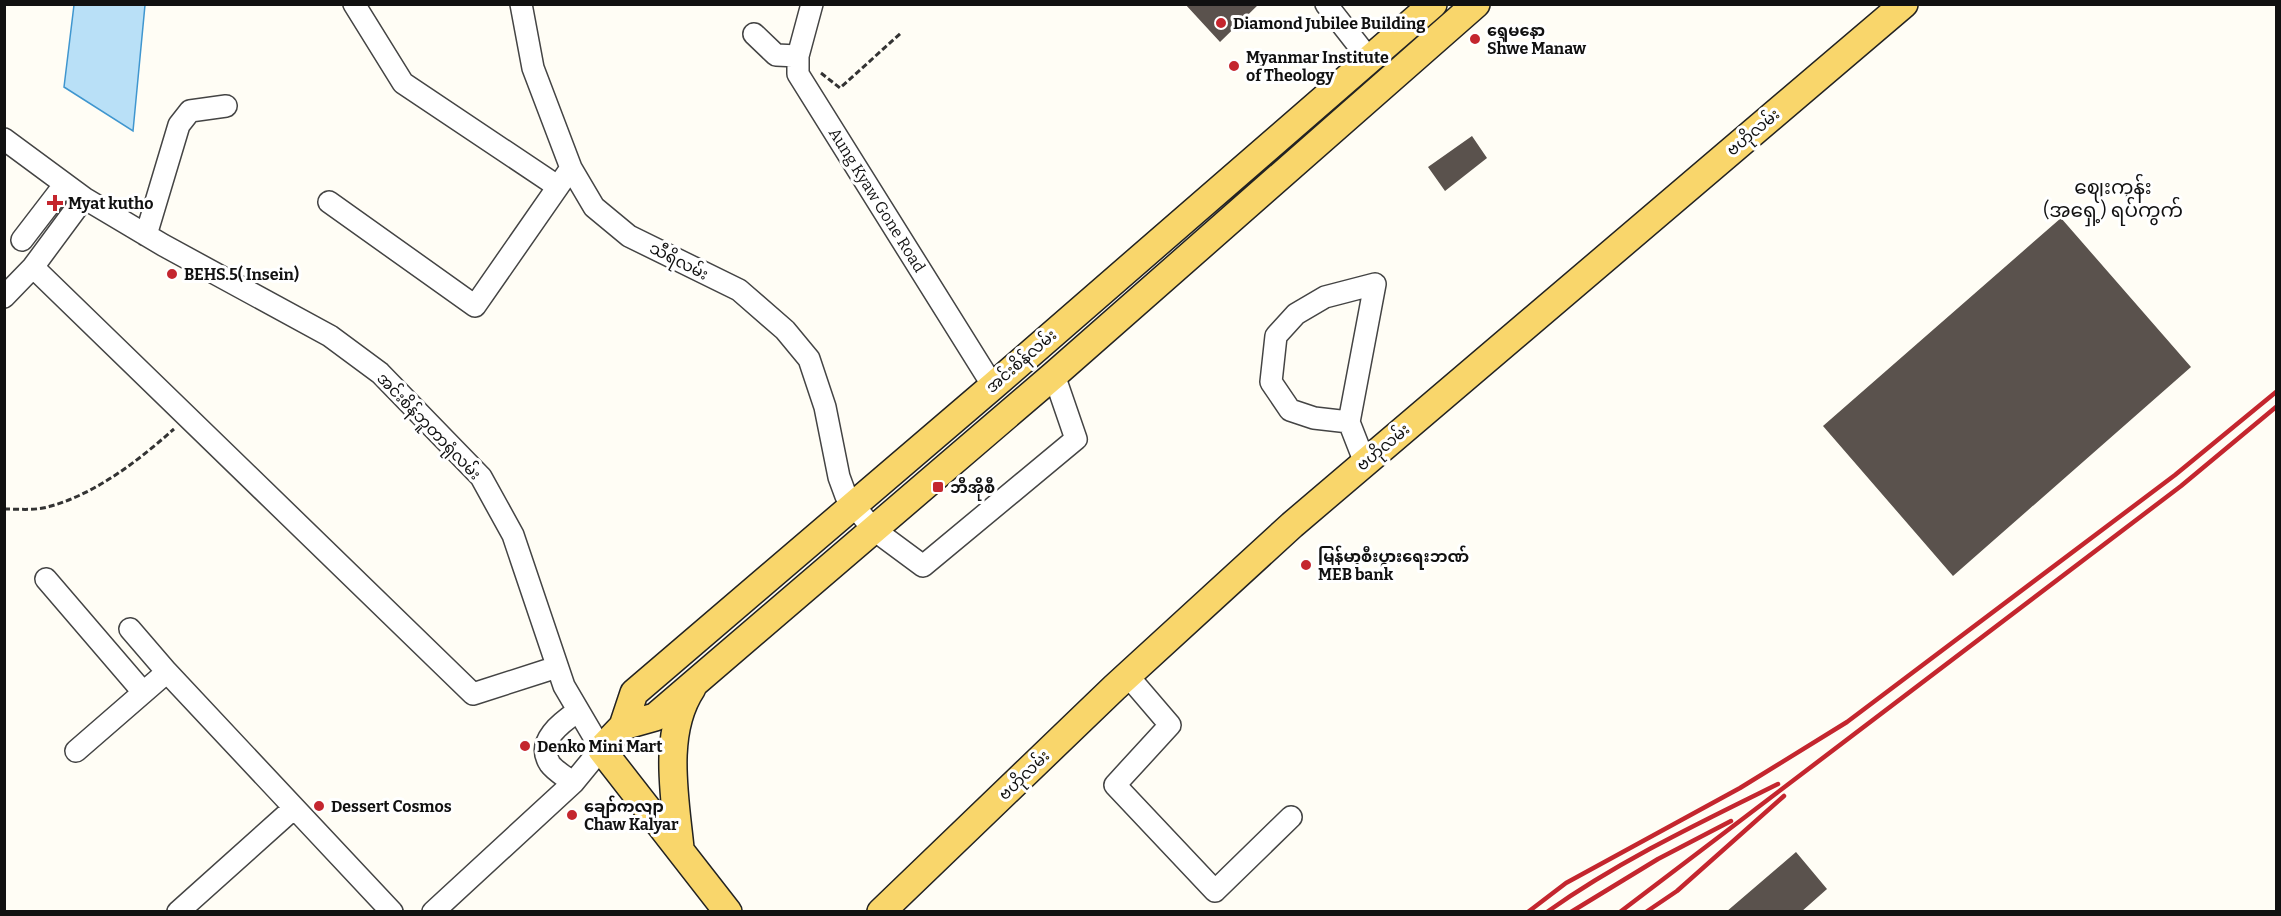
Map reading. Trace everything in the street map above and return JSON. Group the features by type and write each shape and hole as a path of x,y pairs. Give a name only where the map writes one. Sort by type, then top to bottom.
{"main road":[{"name":"အင်းစိန်လမ်း","path":"601,749 623,726 634,693 993,386 1433,4"},
{"name":"အင်းစိန်လမ်း","path":"623,726 655,717 700,676 1054,375 1476,4"},
{"name":"ဗဟိုလမ်း","path":"881,912 1128,676 1292,525 1904,4"},
{"path":"1412,22 1429,44"},
{"path":"1282,135 1300,158"},
{"path":"1120,276 1141,298"},
{"name":"အင်းစိန်လမ်း","path":"680,848 674,785 675,732 684,700 700,676"},
{"path":"601,749 728,912"}],"street":[{"path":"354,4 403,83 557,186"},
{"name":"သီရိလမ်း","path":"521,4 533,68 571,168 594,207 629,236 739,290 785,330 809,359 825,407 839,477 846,496 873,529 923,566 1076,439 1054,375"},
{"name":"Aung Kyaw Gone Road","path":"812,4 798,56 798,74 993,386"},
{"path":"1326,4 1370,59"},
{"path":"754,34 776,55 798,56"},
{"path":"146,235 180,125 190,111 226,106"},
{"name":"အင်းစိန်ဘူတာရုံလမ်း","path":"4,140 84,198 146,235 330,336 380,372 481,477 513,536 557,667 578,711 601,749"},
{"path":"329,202 475,306 571,168"},
{"path":"22,240 65,184"},
{"path":"4,297 33,267 84,198"},
{"path":"33,267 472,694 557,667"},
{"path":"1349,422 1314,418 1290,410 1271,382 1276,336 1296,314 1325,297 1375,284 1349,422 1365,463"},
{"path":"46,579 143,692"},
{"path":"130,629 167,672 392,912"},
{"path":"76,751 167,672"},
{"path":"1128,676 1170,725 1115,785 1215,891 1291,817"},
{"path":"573,783 550,764 545,750 551,734 578,711"},
{"path":"433,912 573,783 601,749"},
{"path":"178,912 294,808"}],"path":[{"path":"840,87 901,33"},
{"path":"4,509 32,510 52,506 83,493 120,472 188,416"}],"water":[{"path":"74,5 145,5 133,131 64,87"}],"building":[{"name":"Diamond Jubilee Building","path":"1185,4 1259,4 1220,42"},
{"path":"1472,136 1487,158 1445,191 1428,167"},
{"path":"2061,218 2191,367 1953,576 1823,426"},
{"path":"1796,852 1827,889 1801,912 1726,912"}],"railway":[{"path":"1528,912 1566,883 1740,788 1847,722 2175,475 2276,392"},
{"path":"1620,912 2181,486 2276,407"},
{"path":"1547,912 1631,859 1778,784"},
{"path":"1646,912 1677,891 1784,796"},
{"path":"1571,912 1658,859 1731,821"}],"place":[{"name":"Diamond Jubilee Building","path":"1221,23"},
{"name":"ရွှေမနော Shwe Manaw","path":"1475,39"},
{"name":"Myanmar Institute of Theology","path":"1234,66"},
{"name":"Myat kutho","path":"55,203"},
{"name":"BEHS.5( Insein)","path":"172,274"},
{"name":"ဘီအိုစီ","path":"938,487"},
{"name":"မြန်မာ့စီးပွားရေးဘဏ် MEB bank","path":"1306,565"},
{"name":"Denko Mini Mart","path":"525,746"},
{"name":"Dessert Cosmos","path":"319,806"},
{"name":"ချော်ကလျာ Chaw Kalyar","path":"572,815"}],"district":[{"name":"ဈေးကုန်း (အရှေ့) ရပ်ကွက်","path":"2113,198"}]}
